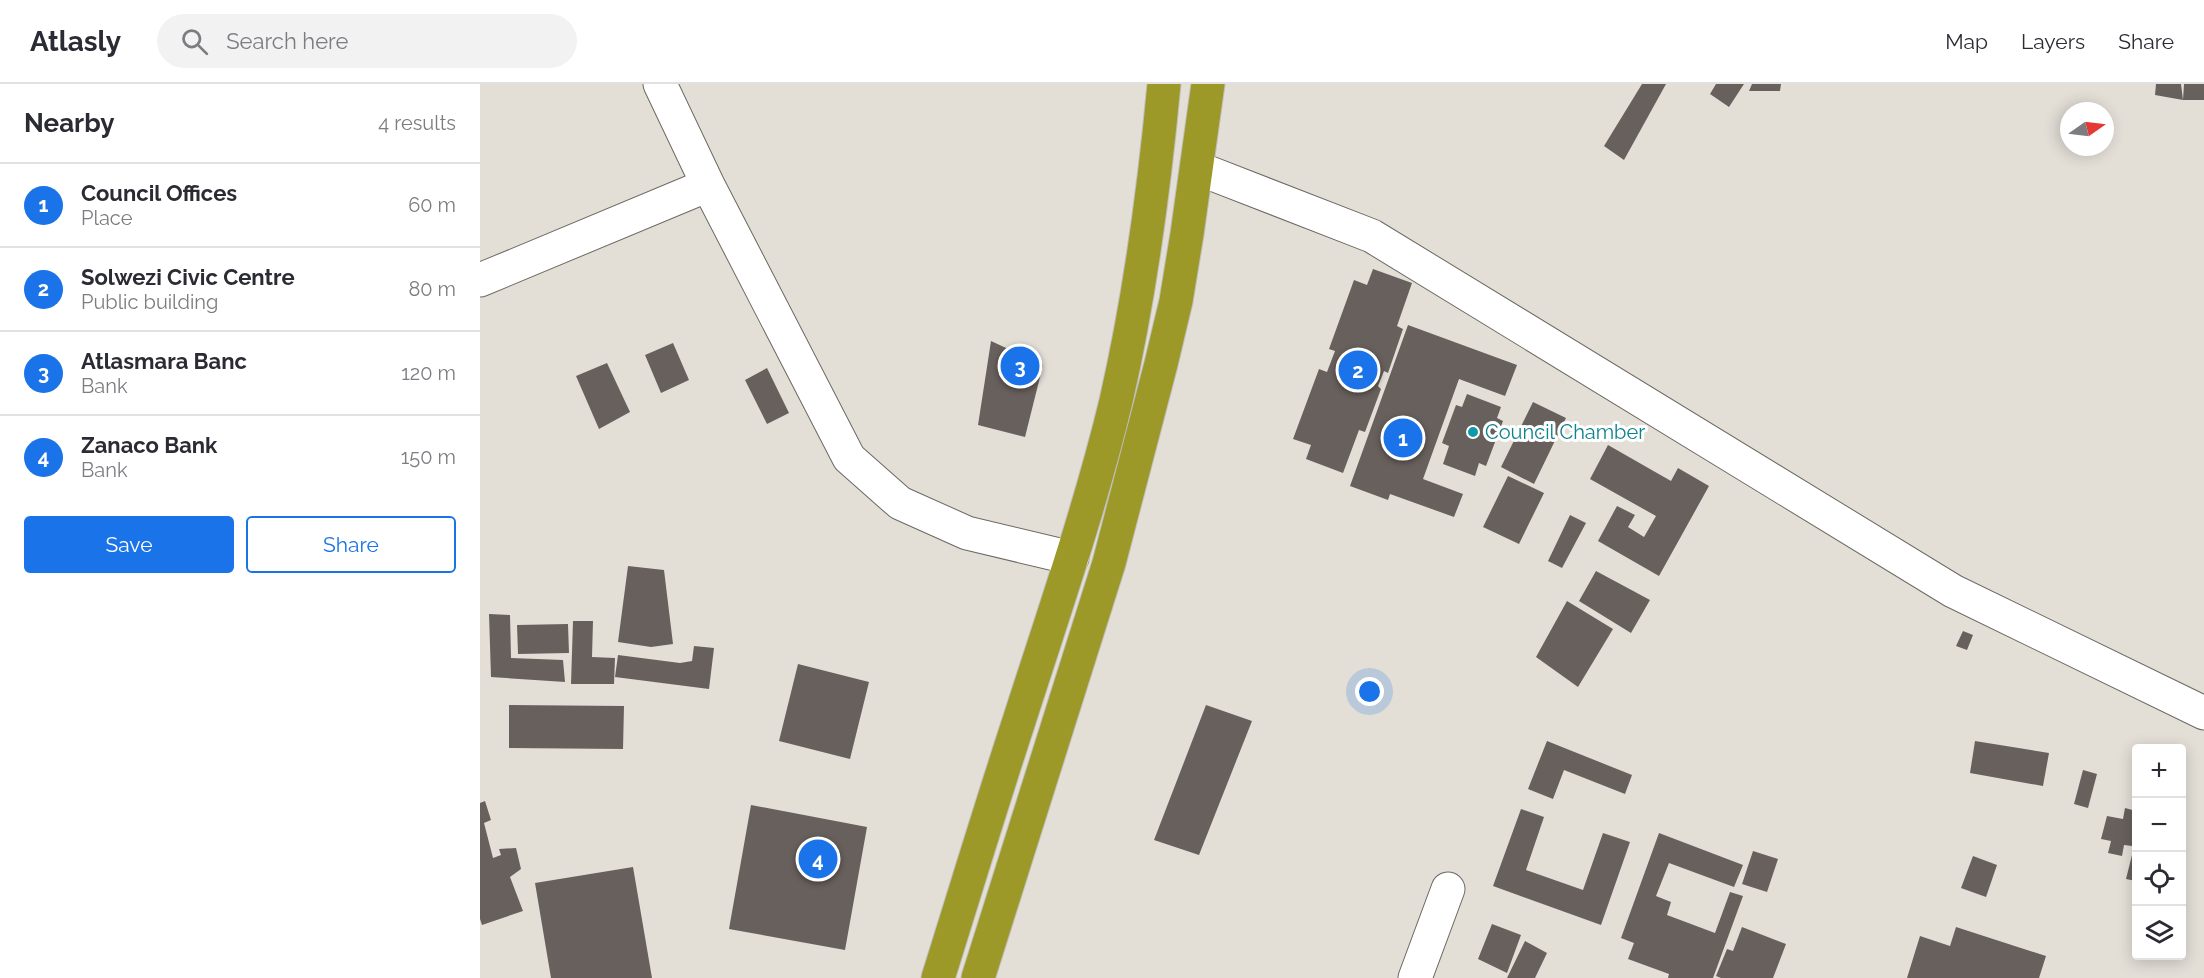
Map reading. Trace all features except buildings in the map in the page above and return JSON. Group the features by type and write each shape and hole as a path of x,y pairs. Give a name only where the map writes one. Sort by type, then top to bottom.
{"highway":[{"path":"938,978 1072,558 1105,444 1138,292 1150,215 1164,84"},
{"path":"978,978 1112,552 1161,364 1176,301 1208,84"}],"street":[{"path":"660,84 708,185 849,458 900,503 910,508 967,533 1072,558"},
{"path":"1197,168 1372,236 1953,591 2204,713"},
{"path":"480,280 708,185"},
{"path":"1415,978 1448,889"}],"place":[{"name":"Atlasmara Banc","path":"1020,366"},
{"name":"Solwezi Civic Centre","path":"1358,370"},
{"name":"Council Chamber","path":"1473,432"},
{"name":"Council Offices","path":"1403,438"},
{"name":"Zanaco Bank","path":"818,859"}]}
